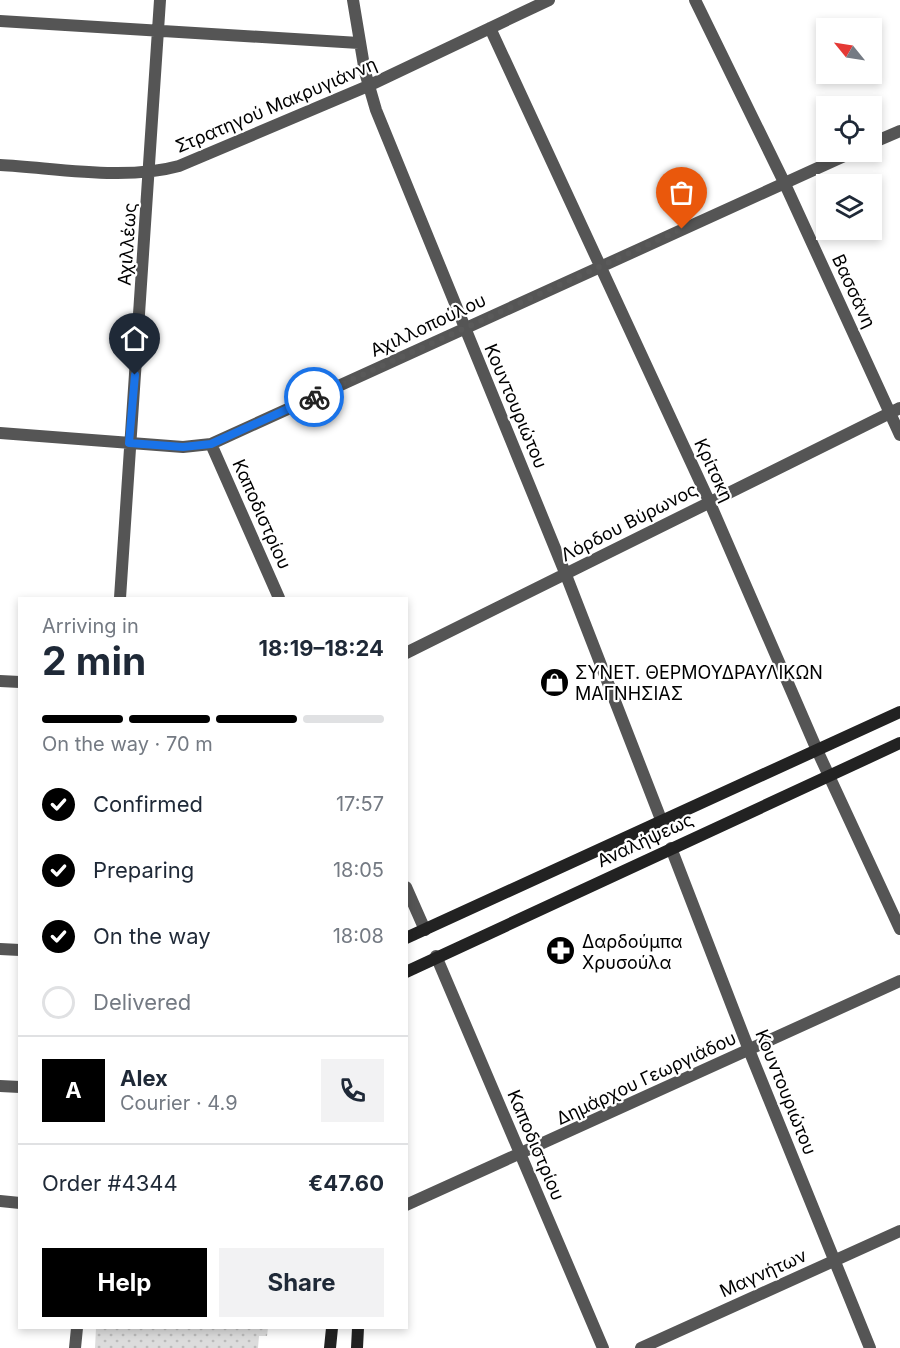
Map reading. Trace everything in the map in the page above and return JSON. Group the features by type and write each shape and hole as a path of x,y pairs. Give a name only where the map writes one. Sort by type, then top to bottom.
{"main road":[{"name":"Αναλήψεως","path":"408,937 900,712"},
{"name":"Αναλήψεως","path":"408,971 900,743"},
{"path":"330,1348 332,1329"},
{"path":"357,1348 358,1330"}],"street":[{"name":"Αχιλλέως","path":"120,597 160,0"},
{"name":"Κουντουριώτου","path":"353,0 368,86 464,329 566,574 662,822"},
{"name":"Στρατηγού Μακρυγιάννη","path":"0,165 150,173 194,160 368,86 549,0"},
{"name":"Βασσάνη","path":"695,0 895,410 900,435"},
{"path":"0,21 359,43"},
{"name":"Κρίτσκη","path":"490,28 709,501 817,750 900,929"},
{"path":"882,139 900,131"},
{"name":"Αχιλλοπούλου","path":"0,433 183,447 211,444 830,162"},
{"name":"Λόρδου Βύρωνος","path":"408,652 895,410"},
{"name":"Καποδιστρίου","path":"211,444 279,597"},
{"path":"0,681 18,681"},
{"name":"Κουντουριώτου","path":"671,848 749,1050 870,1348"},
{"path":"408,892 425,930"},
{"path":"0,949 18,950"},
{"name":"Καποδιστρίου","path":"436,956 603,1348"},
{"name":"Δημάρχου Γεωργιάδου","path":"408,1204 521,1155 900,981"},
{"path":"0,1086 18,1087"},
{"path":"0,1202 18,1203"},
{"name":"Μαγνήτων","path":"641,1348 900,1231"},
{"path":"75,1348 77,1329"},
{"path":"358,1330 365,1348"}],"shaded area":[{"path":"96,1329 268,1329 267,1336 259,1336 258,1348 95,1348"}],"way so far":[{"path":"314,397 682,229"}],"place":[{"name":"ΣΥΝΕΤ. ΘΕΡΜΟΥΔΡΑΥΛΙΚΩΝ ΜΑΓΝΗΣΙΑΣ","path":"554,682"},
{"name":"Δαρδούμπα Χρυσούλα","path":"561,951"}],"route":[{"path":"135,375 129,443 183,447 211,444 314,397"}]}
